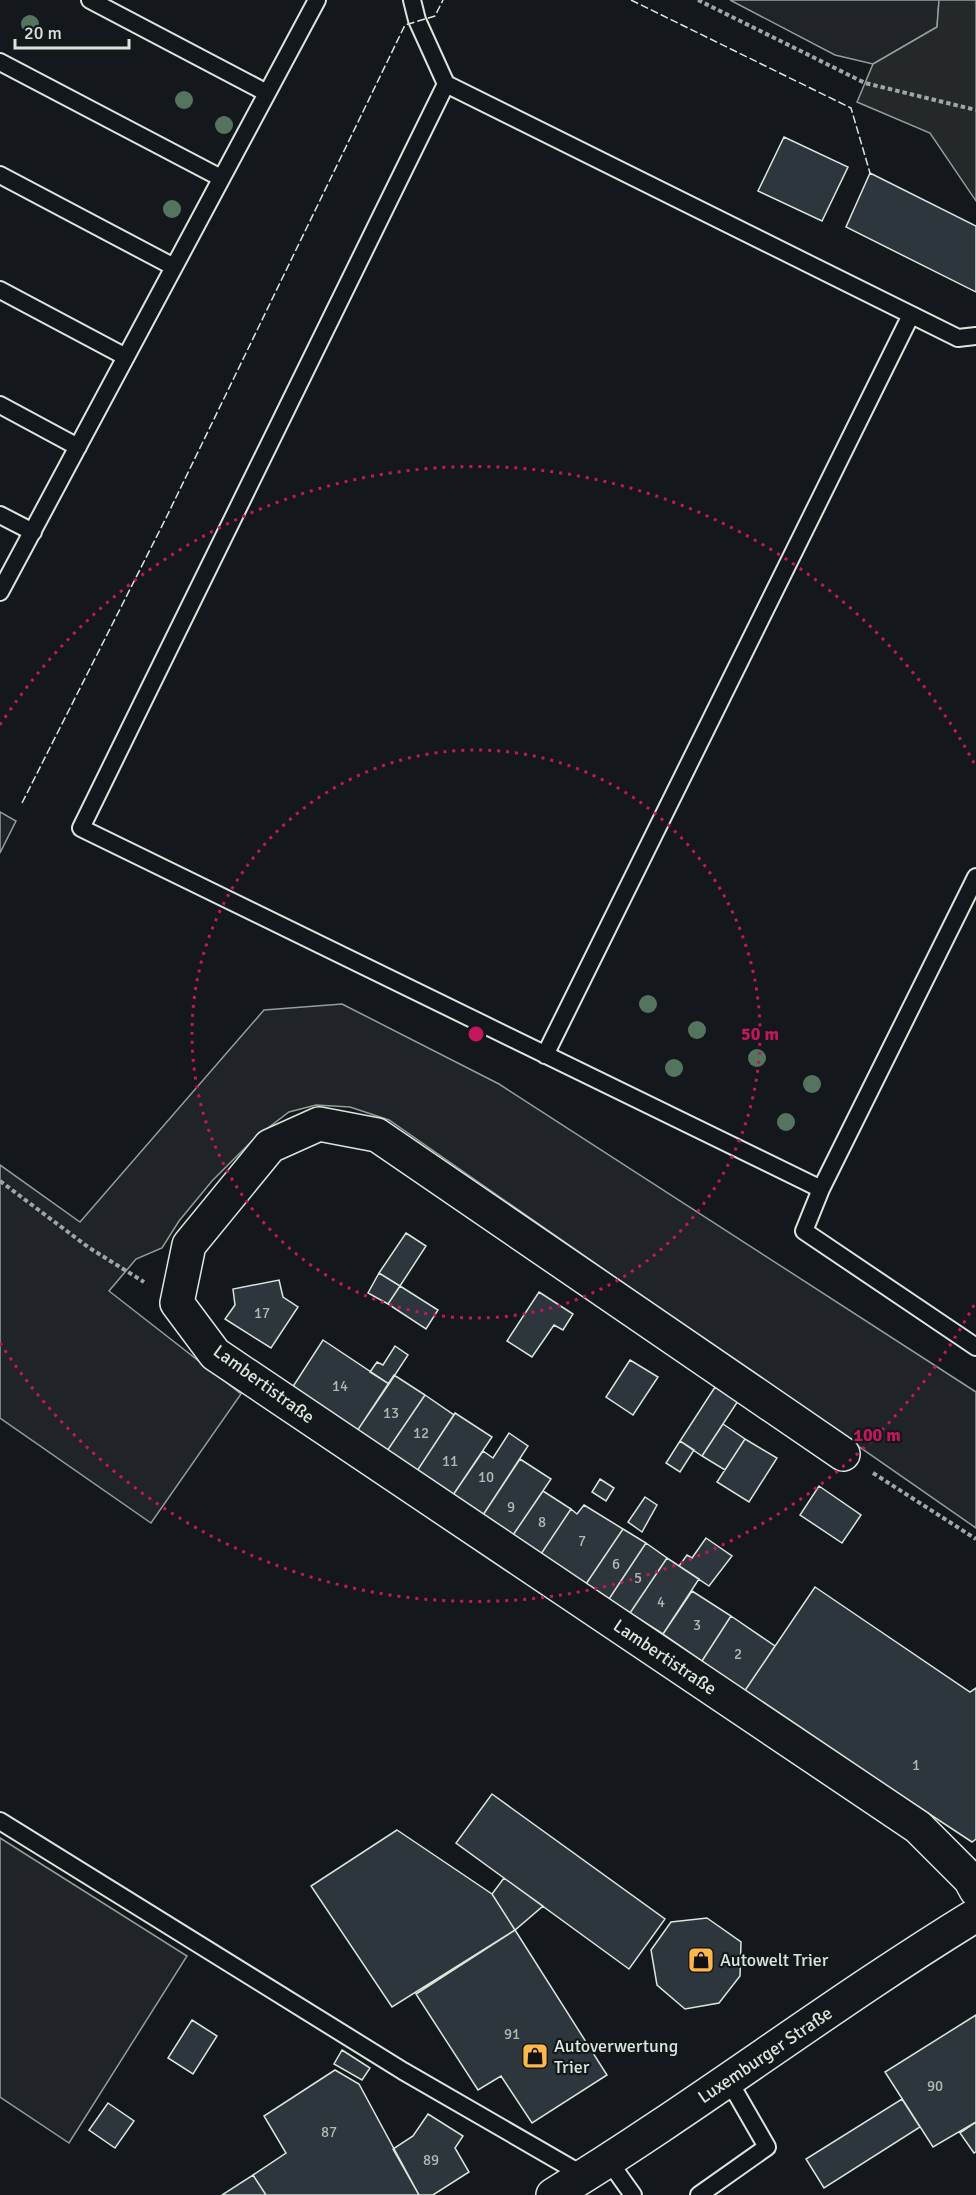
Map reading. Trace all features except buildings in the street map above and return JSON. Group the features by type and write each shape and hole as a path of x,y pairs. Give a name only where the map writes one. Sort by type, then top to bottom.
{"street":[{"path":"177,1303 189,1245 270,1146 319,1124 377,1135 843,1454"},
{"name":"Lambertistraße","path":"177,1303 215,1354 918,1827 970,1880 976,1890"},
{"name":"Luxemburger Straße","path":"577,2182 923,1948 976,1915"}],"lane":[{"path":"90,0 267,93"},
{"path":"412,0 417,20 447,84 958,338 976,336"},
{"path":"0,592 267,93 311,2"},
{"path":"0,62 221,178"},
{"path":"447,84 81,828 821,1189"},
{"path":"0,175 174,267"},
{"path":"0,290 126,357"},
{"path":"544,1054 911,315"},
{"path":"0,405 78,447"},
{"path":"0,515 33,532"},
{"path":"976,877 821,1189 804,1231 976,1347"},
{"path":"0,1821 403,2071 577,2182 633,2195"},
{"path":"699,2195 767,2147 729,2081"}],"path":[{"path":"698,0 865,83 976,110"},
{"path":"0,1180 88,1247 177,1303"},
{"path":"843,1454 976,1539"}],"shaded area":[{"path":"730,0 939,0 937,27 873,64 835,55"},
{"path":"939,0 976,0 976,201 930,133 857,102 873,64 937,27"},
{"path":"0,812 16,821 0,853"},
{"path":"342,1004 499,1084 976,1392 976,1528 389,1120 350,1107 316,1105 289,1112 256,1137 212,1181 179,1221 162,1248 136,1259 109,1291 241,1394 151,1523 0,1418 0,1165 80,1222 264,1010"},
{"path":"0,1838 187,1956 69,2143 0,2097"}],"fence":[{"path":"22,803 166,518 405,25 435,16 443,0"},
{"path":"631,0 851,108 870,173"}],"place":[{"name":"Autowelt Trier","path":"701,1960"},
{"name":"Autoverwertung Trier","path":"535,2056"}]}
